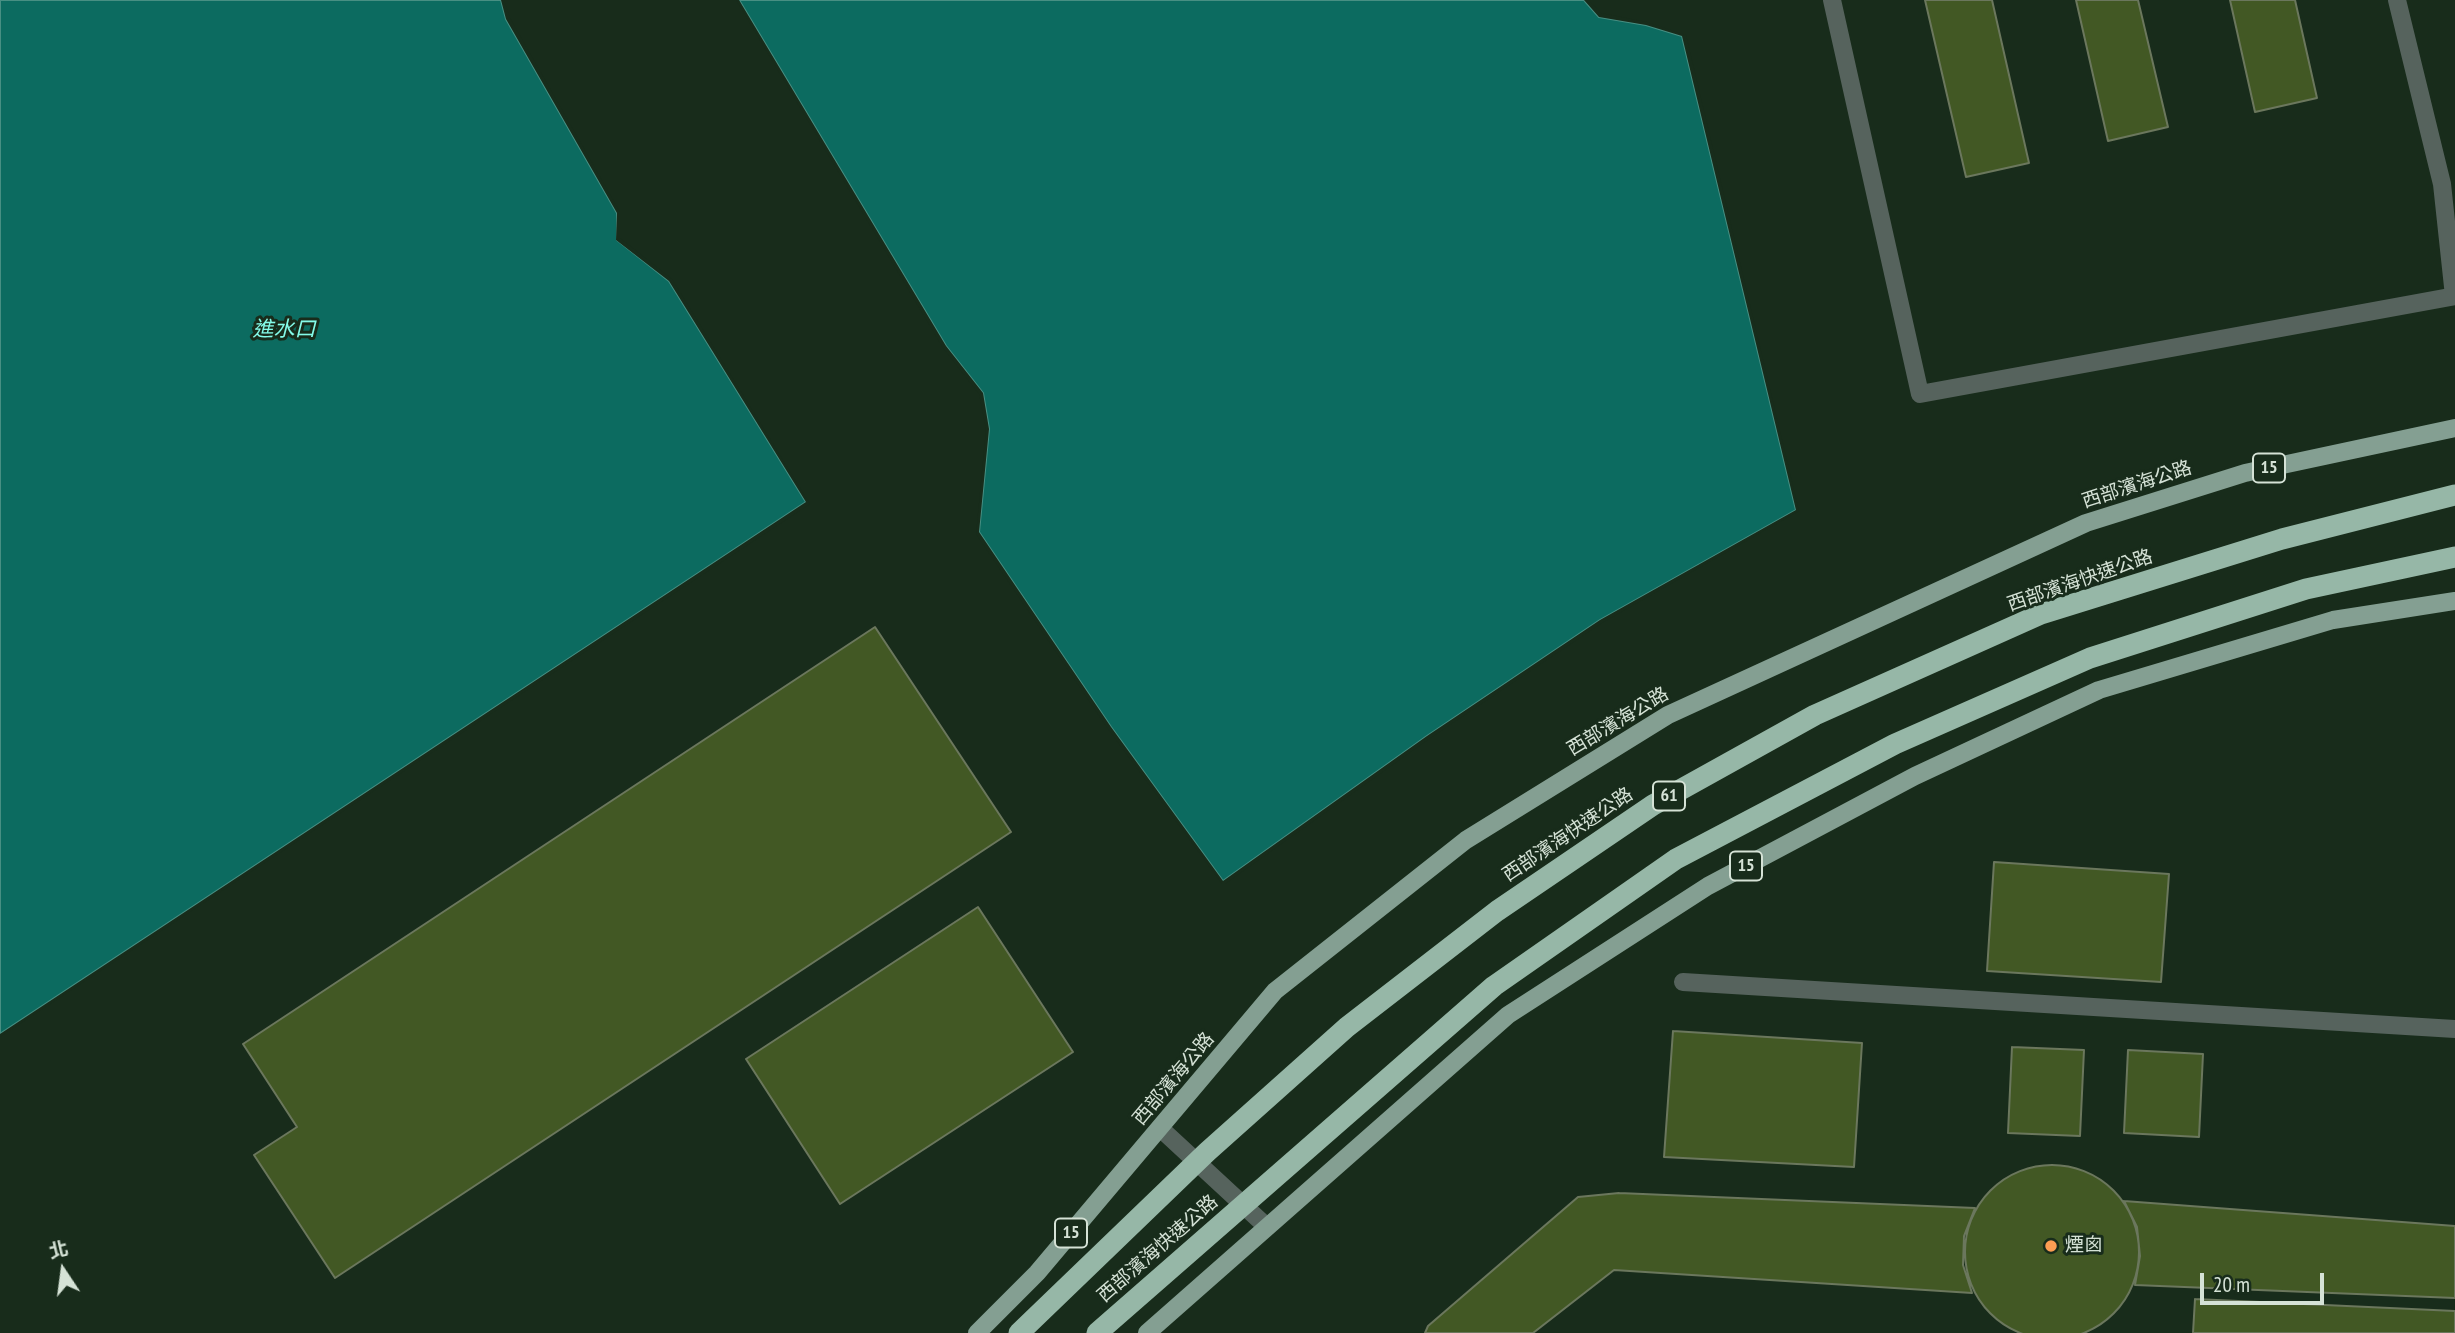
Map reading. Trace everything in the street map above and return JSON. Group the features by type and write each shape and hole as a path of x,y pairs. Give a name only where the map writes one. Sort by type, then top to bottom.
{"highway":[{"name":"西部濱海快速公路","path":"1018,1333 1208,1152 1346,1027 1497,911 1653,805 1815,715 2041,614 2282,539 2455,495"},
{"name":"西部濱海快速公路","path":"1097,1333 1494,986 1676,859 1895,744 2090,658 2306,589 2455,557"}],"main road":[{"name":"西部濱海公路","path":"977,1333 1037,1273 1275,991 1466,840 1668,715 2086,523 2245,473 2455,428"},
{"name":"15","path":"1147,1333 1508,1015 1708,886 1915,776 2099,690 2333,620 2455,601"}],"street":[{"path":"1832,0 1920,394 2454,296 2442,184 2397,0"},
{"path":"1683,982 2455,1029"},
{"path":"1160,1128 1267,1227"}],"water":[{"name":"進水口","path":"0,0 501,0 506,19 617,213 617,240 669,281 806,502 0,1034"},
{"path":"739,0 1584,0 1599,17 1646,25 1682,36 1796,510 1600,620 1427,736 1223,881 1111,727 979,532 989,429 983,393 946,346"}],"pier":[{"path":"501,0 504,0 510,18 620,212 620,238 672,279 810,504 0,1037 0,1034 806,502 669,281 616,240 617,213 506,19"},
{"path":"736,0 739,0 946,346 983,393 989,429 979,532 1111,727 1223,881 1427,736 1600,620 1796,510 1682,36 1646,25 1599,17 1584,0 1589,0 1601,13 1647,22 1686,35 1799,511 1602,623 1429,739 1222,884 1108,729 976,534 986,429 979,394 943,348"}],"building":[{"path":"1925,0 1992,0 2029,163 1966,177"},
{"path":"2076,0 2138,0 2168,127 2108,141"},
{"path":"2230,0 2295,0 2317,98 2255,112"},
{"path":"875,627 1011,832 335,1278 254,1155 297,1127 243,1044"},
{"path":"1994,862 2169,874 2161,982 1987,971"},
{"path":"978,907 1073,1052 840,1204 746,1059"},
{"path":"1673,1031 1862,1043 1854,1167 1664,1157"},
{"path":"2012,1047 2084,1050 2080,1136 2008,1133"},
{"path":"2128,1050 2203,1054 2199,1137 2124,1133"},
{"name":"煙囪","path":"2052,1165 2085,1171 2114,1190 2133,1219 2139,1252 2133,1285 2114,1314 2085,1333 2052,1339 2019,1333 1990,1314 1971,1285 1965,1252 1971,1219 1990,1190 2019,1171"},
{"path":"1619,1193 1975,1208 1964,1236 1963,1265 1972,1293 1614,1270 1533,1333 1425,1333 1428,1326 1578,1197"},
{"path":"2124,1201 2455,1226 2455,1298 2135,1285 2140,1256 2137,1227"},
{"path":"2195,1299 2455,1311 2455,1333 2193,1333"}],"place":[{"name":"煙囪","path":"2051,1246"}]}
